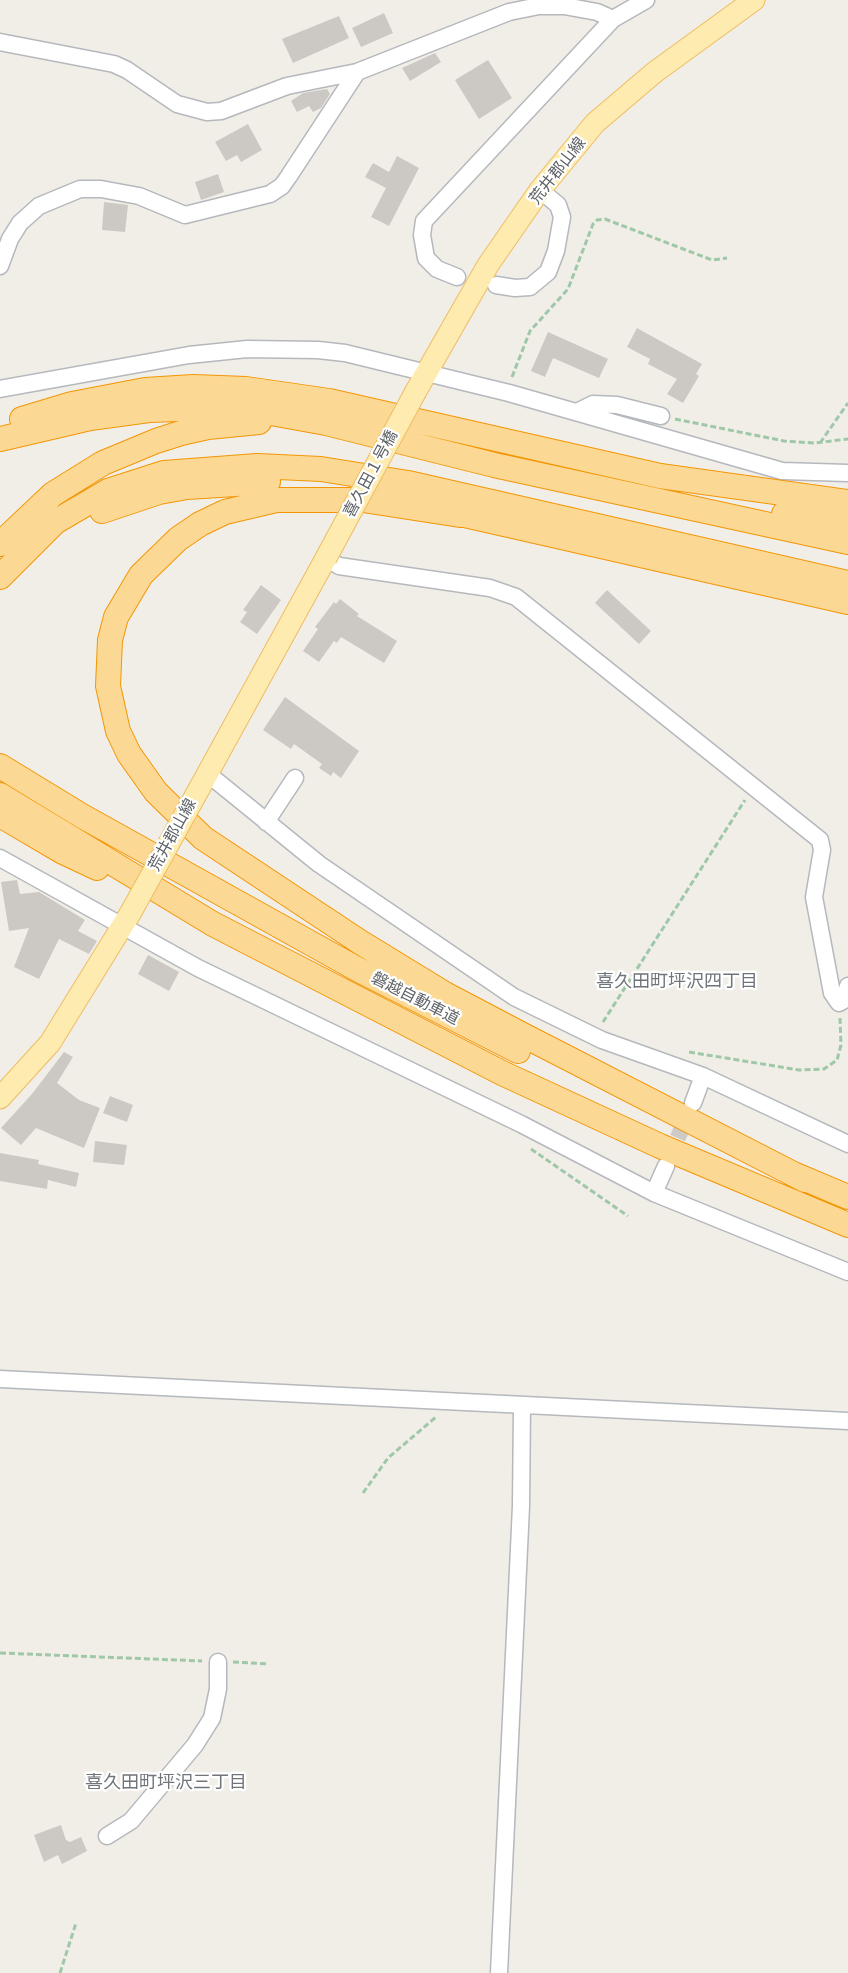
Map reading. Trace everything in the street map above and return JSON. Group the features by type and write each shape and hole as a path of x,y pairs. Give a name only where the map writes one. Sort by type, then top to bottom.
{"highway":[{"path":"0,426 52,409 120,394 168,388 246,389 329,401 660,476 848,502"},
{"path":"0,439 90,418 178,408 260,411 326,423 494,465 848,542"},
{"path":"0,544 31,512 78,478 103,463 156,441 208,427 236,424 326,423"},
{"path":"0,577 55,522 108,491 164,473 257,466 321,469 408,483 848,583"},
{"path":"0,585 30,557 78,523 131,500 187,487 248,483 309,484 369,494 848,602"},
{"path":"624,493 848,522"},
{"path":"460,514 363,500 276,500 225,512 178,539 141,575 116,617 110,640 108,686 118,731 129,754 156,792 203,838 360,942 445,994 805,1180"},
{"path":"692,567 848,618"},
{"name":"磐越自動車道","path":"0,766 82,816 420,1001 516,1050 663,1119 848,1197"},
{"name":"磐越自動車道","path":"0,795 213,924 502,1073 660,1146 848,1225"},
{"path":"0,815 63,852 213,924"}],"main road":[{"name":"荒井郡山線","path":"421,382 488,265 540,190 596,123 655,72 754,0"},
{"name":"喜久田１号橋","path":"326,558 421,382"},
{"name":"荒井郡山線","path":"0,1098 50,1043 126,920 326,558"}],"street":[{"path":"457,277 437,269 426,258 422,235 424,221 613,19 646,0"},
{"path":"0,42 114,64 127,70 177,104 207,112 221,111 287,86 357,72 509,12 539,6 564,6 597,12 613,19"},
{"path":"0,266 10,239 20,223 39,206 80,189 101,189 139,196 185,215 270,194 282,186 290,176 357,72"},
{"path":"496,285 515,288 530,287 548,272 556,251 562,217 558,205 540,190"},
{"path":"0,389 189,355 247,349 289,348 345,353 421,382 506,393 782,471 848,473"},
{"path":"577,412 593,404 617,405 661,416"},
{"path":"326,558 339,566 490,588 516,597 754,786 822,844 814,897 832,993 839,1003 844,1000 848,986"},
{"path":"266,822 296,778"},
{"path":"204,782 266,822 357,891 514,997 594,1036 703,1076 848,1144"},
{"path":"0,858 126,920 198,968 521,1124 654,1193 848,1272"},
{"path":"693,1103 703,1076"},
{"path":"654,1193 666,1167"},
{"path":"0,1379 848,1421"},
{"path":"499,1973 521,1506 522,1406"},
{"path":"107,1836 131,1821 195,1745 212,1718 218,1689 218,1662"}],"path":[{"path":"506,393 530,332 568,289 593,224 597,220 605,219 712,260 727,258"},
{"path":"820,443 848,403"},
{"path":"661,416 784,441 820,443 848,439"},
{"path":"594,1036 754,786"},
{"path":"683,1050 728,1060 799,1070 824,1069 837,1060 841,1045 839,1003"},
{"path":"522,1143 628,1215"},
{"path":"363,1493 388,1458 453,1402"},
{"path":"0,1653 270,1664"},
{"path":"60,1973 76,1923"}],"building":[{"path":"384,13 393,33 361,47 352,28"},
{"path":"339,16 349,38 293,63 282,39"},
{"path":"435,53 441,62 410,81 402,68"},
{"path":"488,60 512,98 479,119 455,80"},
{"path":"327,89 330,94 321,108 313,112 309,106 297,112 291,101 303,93"},
{"path":"248,124 262,150 241,162 237,155 226,161 215,142"},
{"path":"397,156 419,168 389,226 371,217 386,188 365,177 373,163 389,172"},
{"path":"218,174 224,192 201,200 195,182"},
{"path":"104,202 128,205 125,232 102,230"},
{"path":"637,328 702,364 696,374 699,376 683,403 667,394 677,379 648,364 650,359 627,347"},
{"path":"548,332 608,359 599,378 553,358 545,377 531,371"},
{"path":"261,585 281,600 257,634 240,622 247,612 243,610"},
{"path":"607,590 651,631 639,644 595,603"},
{"path":"340,599 359,614 357,616 397,641 384,663 341,637 337,643 334,641 319,662 303,651 318,629 315,627 334,602 336,604"},
{"path":"285,697 359,751 341,778 333,772 331,776 319,768 322,764 294,744 291,749 263,730"},
{"path":"17,880 20,894 39,892 85,920 78,931 97,941 89,954 59,939 39,979 14,967 29,928 9,931 1,882"},
{"path":"148,955 179,972 169,991 138,974"},
{"path":"64,1052 73,1057 57,1083 79,1100 100,1108 84,1148 36,1128 21,1145 1,1128 32,1094"},
{"path":"110,1096 133,1105 127,1122 103,1113"},
{"path":"95,1141 127,1145 124,1165 93,1162"},
{"path":"0,1153 39,1160 38,1164 79,1173 76,1187 48,1180 47,1189 0,1181"},
{"path":"61,1825 66,1840 70,1842 81,1837 87,1851 62,1864 58,1855 44,1862 34,1835"}],"tunnel":[{"path":"668,1160 690,1110"}],"district":[{"name":"喜久田町坪沢四丁目","path":"677,982"},
{"name":"喜久田町坪沢三丁目","path":"166,1783"}]}
